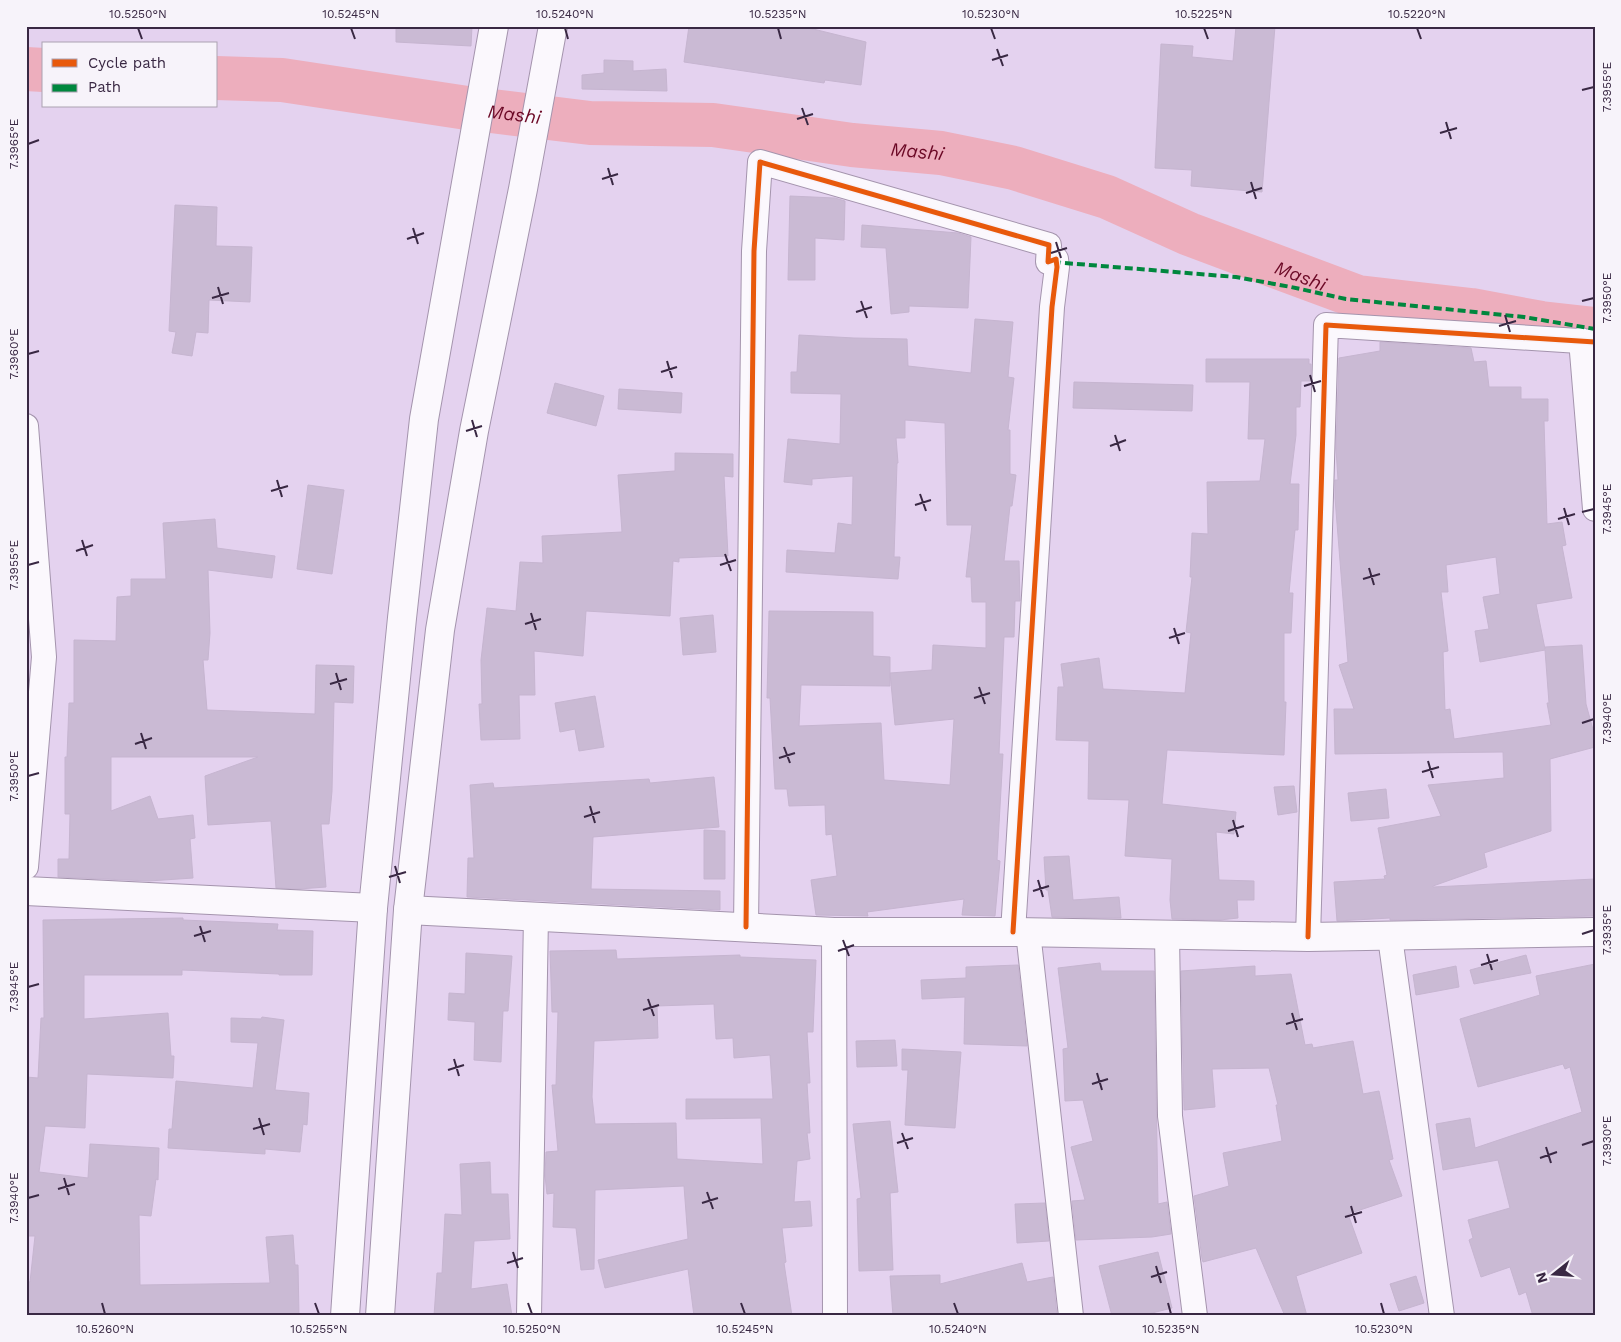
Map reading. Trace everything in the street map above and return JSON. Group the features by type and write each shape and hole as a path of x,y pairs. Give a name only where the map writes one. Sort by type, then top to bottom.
{"main road":[{"path":"345,1316 373,908 424,419 493,28"},
{"path":"380,1316 408,910 440,630 474,431 552,34"},
{"path":"26,891 373,908"},
{"path":"408,910 834,932 1020,932 1308,937 1595,932"}],"street":[{"path":"746,927 754,251 760,162 1049,245 1048,262 1056,258 1020,932 1071,1316"},
{"path":"1308,937 1326,325 1588,341 1595,509"},
{"path":"26,426 44,657 26,867"},
{"path":"529,1316 536,916"},
{"path":"834,932 835,1316"},
{"path":"1167,936 1170,1116 1195,1316"},
{"path":"1390,937 1442,1316"}],"building":[{"path":"396,26 472,26 471,46 396,42"},
{"path":"689,26 801,26 866,42 861,85 825,80 824,83 684,62"},
{"path":"1236,26 1275,26 1262,192 1191,186 1192,170 1155,168 1161,44 1193,46 1192,57 1233,61"},
{"path":"604,60 633,61 633,71 666,69 667,91 582,89 582,75 604,73"},
{"path":"790,196 835,198 845,201 844,240 815,238 815,280 788,280"},
{"path":"175,205 217,207 216,246 252,247 250,302 209,300 208,333 196,332 192,356 172,353 176,332 169,331"},
{"path":"862,225 958,233 971,237 968,308 909,306 909,312 891,314 886,248 861,247"},
{"path":"975,319 1013,322 1008,377 1014,378 1008,430 1010,430 1010,474 1016,475 1012,506 1010,506 1004,561 1019,561 1020,601 1015,601 1014,637 1004,637 999,754 1003,754 997,860 1000,861 995,916 962,915 964,899 867,912 868,916 816,915 811,880 837,876 832,834 826,835 825,805 789,806 787,789 775,789 770,698 767,698 769,611 873,612 873,656 890,657 890,673 932,670 933,645 986,648 986,602 972,602 971,577 966,577 972,525 947,525 945,423 905,420 905,438 896,438 898,463 894,557 900,557 898,579 786,572 787,550 835,553 838,523 852,525 853,476 812,479 812,485 784,482 788,439 840,444 841,394 791,393 791,372 797,372 799,335 907,339 908,366 971,373","holes":["890,673 895,725 954,719 950,785 884,780 881,723 799,726 801,685 890,686"]},
{"path":"1380,342 1471,348 1474,362 1486,361 1489,387 1521,387 1521,399 1548,399 1548,421 1544,421 1547,524 1562,522 1566,545 1562,546 1572,598 1536,604 1545,649 1545,647 1582,645 1586,704 1595,737 1595,747 1550,759 1551,831 1484,853 1487,867 1433,887 1595,879 1595,916 1390,920 1390,918 1337,921 1334,882 1385,879 1384,876 1387,875 1378,828 1441,816 1428,785 1504,778 1503,752 1335,754 1334,709 1354,709 1339,665 1348,662 1335,498 1335,480 1338,480 1336,449 1339,358 1380,351","holes":["1496,557 1500,594 1483,597 1489,629 1475,631 1480,662 1545,650 1549,703 1547,703 1551,725 1454,739 1450,709 1445,710 1443,652 1448,651 1441,592 1448,592 1446,565"]},
{"path":"1206,359 1309,359 1309,364 1311,364 1311,381 1301,381 1300,407 1296,407 1296,435 1290,484 1299,484 1298,530 1295,530 1289,593 1293,593 1291,633 1284,633 1284,702 1286,702 1284,755 1167,750 1162,804 1236,812 1234,834 1216,832 1219,880 1254,881 1254,900 1237,900 1238,918 1220,920 1172,919 1170,900 1172,859 1125,856 1129,800 1088,799 1089,741 1056,740 1058,687 1064,687 1061,664 1099,658 1103,689 1185,693 1191,633 1186,632 1192,577 1190,577 1192,533 1208,534 1207,482 1260,481 1265,439 1248,439 1250,382 1206,382"},
{"path":"1074,382 1193,385 1192,411 1073,408"},
{"path":"555,383 604,396 596,426 547,413"},
{"path":"619,389 682,393 681,413 618,409"},
{"path":"675,453 733,454 733,477 724,476 728,556 679,558 679,562 673,561 670,616 586,611 583,656 534,651 535,695 519,695 520,739 481,740 479,704 482,704 481,660 487,608 516,611 520,562 543,563 542,536 622,532 618,475 675,471"},
{"path":"308,485 344,490 332,574 297,569"},
{"path":"215,519 217,548 275,556 272,578 208,570 210,633 208,660 203,660 207,710 315,714 316,665 354,666 353,703 334,702 332,791 329,824 321,824 326,887 276,888 271,821 208,825 205,776 258,757 111,757 111,811 150,796 158,819 193,815 195,838 190,839 193,878 149,881 58,877 58,859 69,859 70,814 65,814 65,757 67,757 69,703 74,703 74,640 116,641 117,597 131,596 131,579 166,579 163,523"},
{"path":"713,615 716,652 683,655 680,618"},
{"path":"595,696 604,747 579,751 575,729 560,732 555,703"},
{"path":"714,777 719,827 593,837 591,889 720,891 720,910 467,897 468,858 474,858 470,785 493,783 494,788 649,779 650,783"},
{"path":"1294,786 1297,812 1278,815 1274,787"},
{"path":"1386,789 1389,818 1351,821 1348,793"},
{"path":"704,830 725,831 725,879 704,879"},
{"path":"1069,856 1073,900 1119,897 1121,918 1052,917 1048,890 1046,890 1044,857"},
{"path":"183,918 183,920 278,924 277,930 313,931 312,975 182,970 182,975 84,975 84,1019 168,1013 171,1056 174,1056 173,1078 87,1074 85,1128 45,1126 39,1172 88,1178 90,1144 159,1148 158,1180 156,1179 151,1216 139,1215 140,1285 270,1283 266,1237 293,1235 295,1265 298,1265 299,1316 26,1316 27,1282 30,1282 35,1236 26,1236 26,1077 38,1078 41,1018 44,1018 43,920"},
{"path":"616,950 617,959 740,955 740,957 816,960 813,1032 807,1032 810,1083 807,1083 810,1133 807,1133 810,1159 797,1161 794,1202 810,1201 812,1226 782,1228 786,1262 784,1263 792,1316 694,1316 688,1269 605,1288 598,1260 688,1239 684,1186 595,1190 594,1269 581,1270 576,1228 553,1227 554,1193 547,1194 545,1176 546,1152 558,1151 552,1085 556,1085 558,1012 552,1012 550,951","holes":["714,1004 716,1039 733,1038 734,1058 770,1055 773,1099 686,1099 686,1119 761,1118 763,1164 677,1159 676,1123 595,1124 592,1097 594,1041 658,1038 657,1006"]},
{"path":"466,953 512,956 508,1011 503,1011 501,1062 474,1060 475,1022 448,1020 449,993 465,994"},
{"path":"1526,955 1531,973 1474,984 1470,970"},
{"path":"1100,963 1101,971 1154,971 1158,1204 1167,1202 1171,1234 1152,1237 1076,1240 1072,1201 1085,1200 1071,1147 1093,1141 1083,1100 1065,1101 1063,1049 1068,1048 1058,968"},
{"path":"1595,964 1595,1316 1533,1316 1526,1292 1519,1295 1510,1267 1481,1277 1469,1240 1473,1238 1468,1220 1510,1208 1498,1160 1443,1170 1436,1124 1470,1118 1475,1148 1582,1112 1570,1067 1565,1069 1563,1064 1478,1087 1460,1019 1540,995 1536,976"},
{"path":"1018,965 1027,1046 964,1044 965,997 922,999 921,980 966,978 966,967"},
{"path":"1255,966 1255,976 1291,974 1305,1045 1312,1044 1313,1048 1353,1041 1363,1094 1379,1091 1393,1159 1389,1160 1402,1196 1348,1214 1362,1253 1296,1276 1307,1316 1285,1316 1256,1248 1203,1262 1202,1259 1194,1196 1229,1186 1223,1153 1282,1141 1276,1105 1278,1105 1269,1068 1212,1069 1215,1107 1184,1110 1181,971"},
{"path":"1456,966 1459,987 1416,995 1413,975"},
{"path":"262,1017 284,1020 275,1090 309,1093 307,1125 303,1124 300,1152 265,1149 265,1154 168,1148 169,1129 172,1129 176,1081 253,1088 258,1043 231,1042 231,1018 261,1019"},
{"path":"895,1040 897,1066 857,1067 856,1041"},
{"path":"902,1049 961,1052 955,1128 905,1125 908,1070 902,1070"},
{"path":"890,1121 898,1192 890,1193 893,1270 859,1271 857,1199 861,1198 853,1124"},
{"path":"490,1162 491,1194 508,1194 510,1239 474,1241 471,1289 507,1284 512,1316 434,1316 437,1273 442,1273 445,1214 462,1215 460,1164"},
{"path":"1045,1203 1049,1241 1017,1243 1015,1204"},
{"path":"1158,1252 1172,1308 1140,1316 1112,1316 1099,1266"},
{"path":"1022,1263 1027,1282 1053,1277 1057,1316 893,1316 890,1276 940,1275 940,1284"},
{"path":"1416,1276 1424,1303 1399,1311 1390,1284"}],"waterway":[{"name":"Mashi","path":"26,69 42,70"},
{"name":"Mashi","path":"218,78 282,80 467,108 590,123 713,125 852,145 941,153 1014,168 1107,197 1189,234 1358,297 1471,310 1541,323 1595,329"}],"marked path":[{"path":"1053,262 1236,277 1346,299 1524,317 1595,329"}],"cycle path":[{"path":"746,927 754,251 760,162 1049,245 1048,262 1056,259 1057,267 1052,307 1013,932"},
{"path":"1308,937 1326,325 1595,342"}]}
